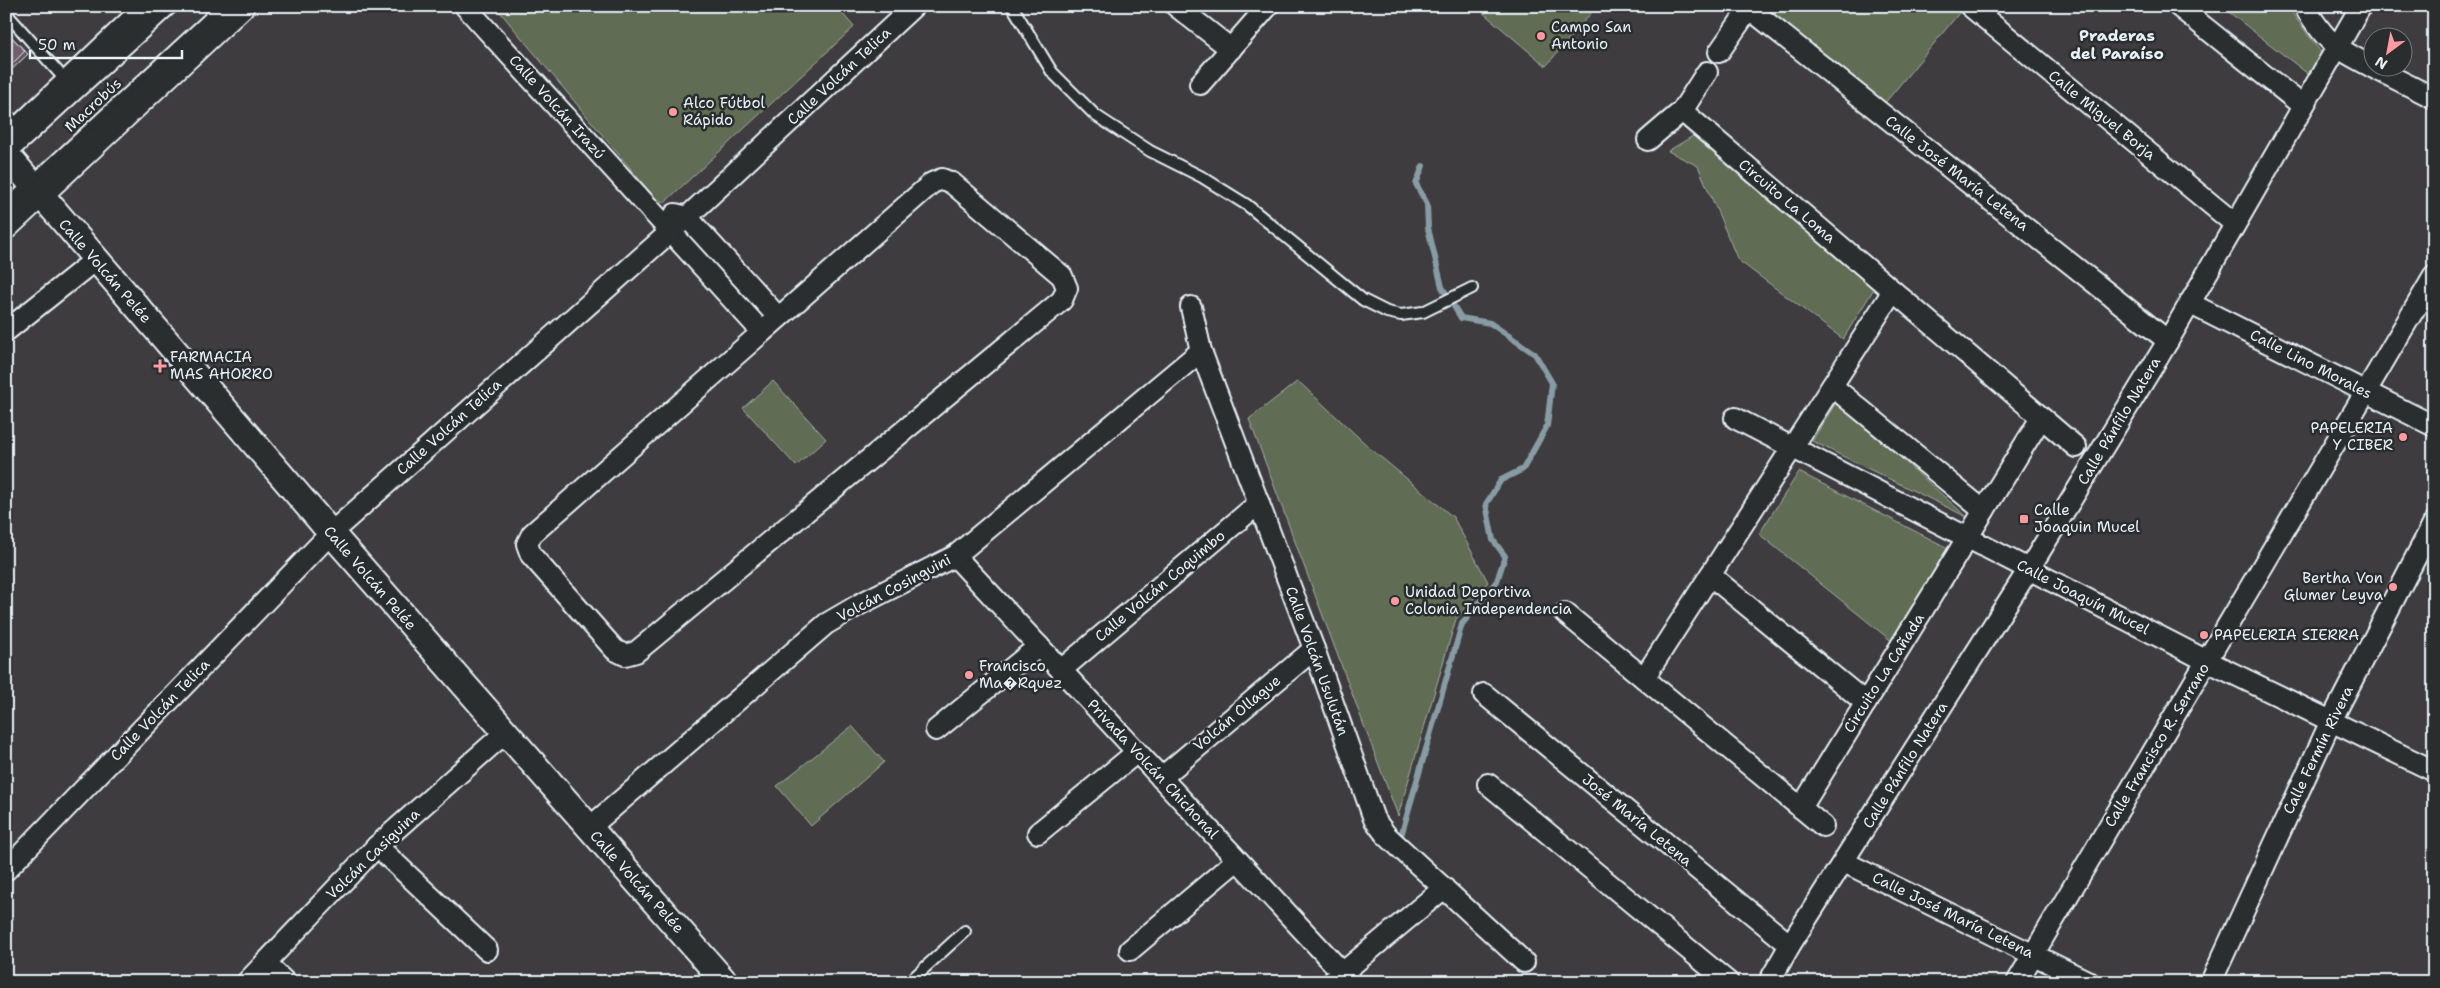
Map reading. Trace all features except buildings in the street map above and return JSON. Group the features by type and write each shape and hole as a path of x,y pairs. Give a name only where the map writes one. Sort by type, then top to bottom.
{"street":[{"path":"6,226 16,156 68,84 149,6"},
{"path":"16,156 241,6"},
{"name":"Calle Volcán Irazú","path":"464,6 762,332"},
{"name":"Calle Volcán Telica","path":"6,870 331,533 687,216 914,6"},
{"path":"1176,6 1231,48"},
{"path":"1200,84 1268,6"},
{"name":"Calle Miguel Borja","path":"1970,6 2234,224"},
{"path":"2178,6 2303,106"},
{"path":"2304,6 2320,32 2336,48 2362,61"},
{"name":"Calle Pánfilo Natera","path":"1769,982 1790,945 2029,569 2168,341 2361,6"},
{"path":"1719,52 1749,7"},
{"name":"Calle José María Letena","path":"1749,7 2168,341"},
{"path":"1648,140 1682,111 1707,72"},
{"path":"2395,78 2434,98"},
{"name":"Circuito La Loma","path":"1682,111 2076,447"},
{"name":"Calle Volcán Pelée","path":"16,156 95,260 331,533 725,982"},
{"path":"942,179 952,183 1062,276 1067,288 1062,300 636,652 625,655 615,650 531,555 527,544 532,534 762,332 932,183 942,179"},
{"path":"649,208 687,216 778,318"},
{"path":"6,331 95,260"},
{"name":"Calle Francisco R. Serrano","path":"2017,982 2434,276"},
{"path":"1644,678 1893,292"},
{"path":"740,310 758,294"},
{"name":"Calle Lino Morales","path":"2189,303 2434,426"},
{"name":"Calle Volcán Usulután","path":"1191,307 1201,351 1314,649 1374,819 1386,835 1524,962"},
{"name":"Volcán Cosinguini","path":"589,828 826,624 862,603 955,556 1201,351"},
{"path":"1832,386 1984,511"},
{"name":"Calle Joaquín Mucel","path":"1734,418 2207,661 2434,771"},
{"path":"1967,538 2041,418"},
{"name":"Calle Volcán Coquimbo","path":"1061,670 1259,503"},
{"name":"Calle Fermín Rivera","path":"2211,982 2331,721 2434,522"},
{"name":"Circuito La Cañada","path":"1802,808 1967,538"},
{"name":"Privada Volcán Chichonal","path":"955,556 1237,860 1342,979"},
{"path":"1710,575 1866,703"},
{"path":"1566,613 1823,826"},
{"path":"936,730 1038,646"},
{"name":"Volcán Ollague","path":"1161,778 1314,649"},
{"name":"José María Letena","path":"1484,694 1790,945"},
{"name":"Volcán Casiguina","path":"247,982 377,846 506,732"},
{"path":"1038,833 1137,752"},
{"path":"1488,784 1728,982"},
{"path":"377,846 487,950"},
{"path":"1130,950 1237,860"},
{"name":"Calle José María Letena","path":"1844,862 2089,982"},
{"path":"1342,979 1444,888"},
{"path":"266,963 285,982"}],"lane":[{"name":"Macrobús","path":"6,206 16,156 174,6"},
{"name":"Macrobús","path":"16,156 222,6"},
{"path":"1012,6 1052,72 1095,115 1150,151 1202,176 1246,205 1363,300 1387,312 1401,315 1423,312 1472,288"},
{"path":"6,13 68,84"},
{"path":"909,982 965,931"}],"green space":[{"name":"Alco Fútbol Rápido","path":"495,6 836,6 854,27 664,203 654,197"},
{"name":"Campo San Antonio","path":"1475,6 1597,6 1546,66"},
{"path":"1755,6 1965,6 1879,110"},
{"path":"2221,6 2287,6 2323,55 2308,74"},
{"path":"1698,133 1875,287 1843,339 1738,260 1698,166 1668,151"},
{"path":"773,381 826,439 796,466 743,408"},
{"name":"Unidad Deportiva Colonia Independencia","path":"1298,381 1371,449 1453,517 1488,582 1456,619 1398,816 1249,419"},
{"path":"1837,401 1967,517 1812,441"},
{"path":"1799,472 1952,550 1894,643 1759,534"},
{"path":"852,726 884,762 811,826 777,786"}],"waterway":[{"path":"1401,836 1462,624 1497,581 1505,556 1493,540 1486,504 1501,480 1523,469 1547,426 1552,383 1535,354 1490,323 1461,318 1442,287 1428,228 1427,204 1416,184 1423,166"}],"place":[{"name":"Campo San Antonio","path":"1541,36"},
{"name":"Alco Fútbol Rápido","path":"673,112"},
{"name":"FARMACIA MAS AHORRO","path":"160,366"},
{"name":"PAPELERIA Y CIBER","path":"2403,437"},
{"name":"Calle Joaquin Mucel","path":"2024,519"},
{"name":"Bertha Von Glumer Leyva","path":"2393,587"},
{"name":"Unidad Deportiva Colonia Independencia","path":"1395,601"},
{"name":"PAPELERIA SIERRA","path":"2204,635"},
{"name":"Francisco Ma�Rquez","path":"969,675"}],"district":[{"name":"Praderas del Paraíso","path":"2117,44"}]}
